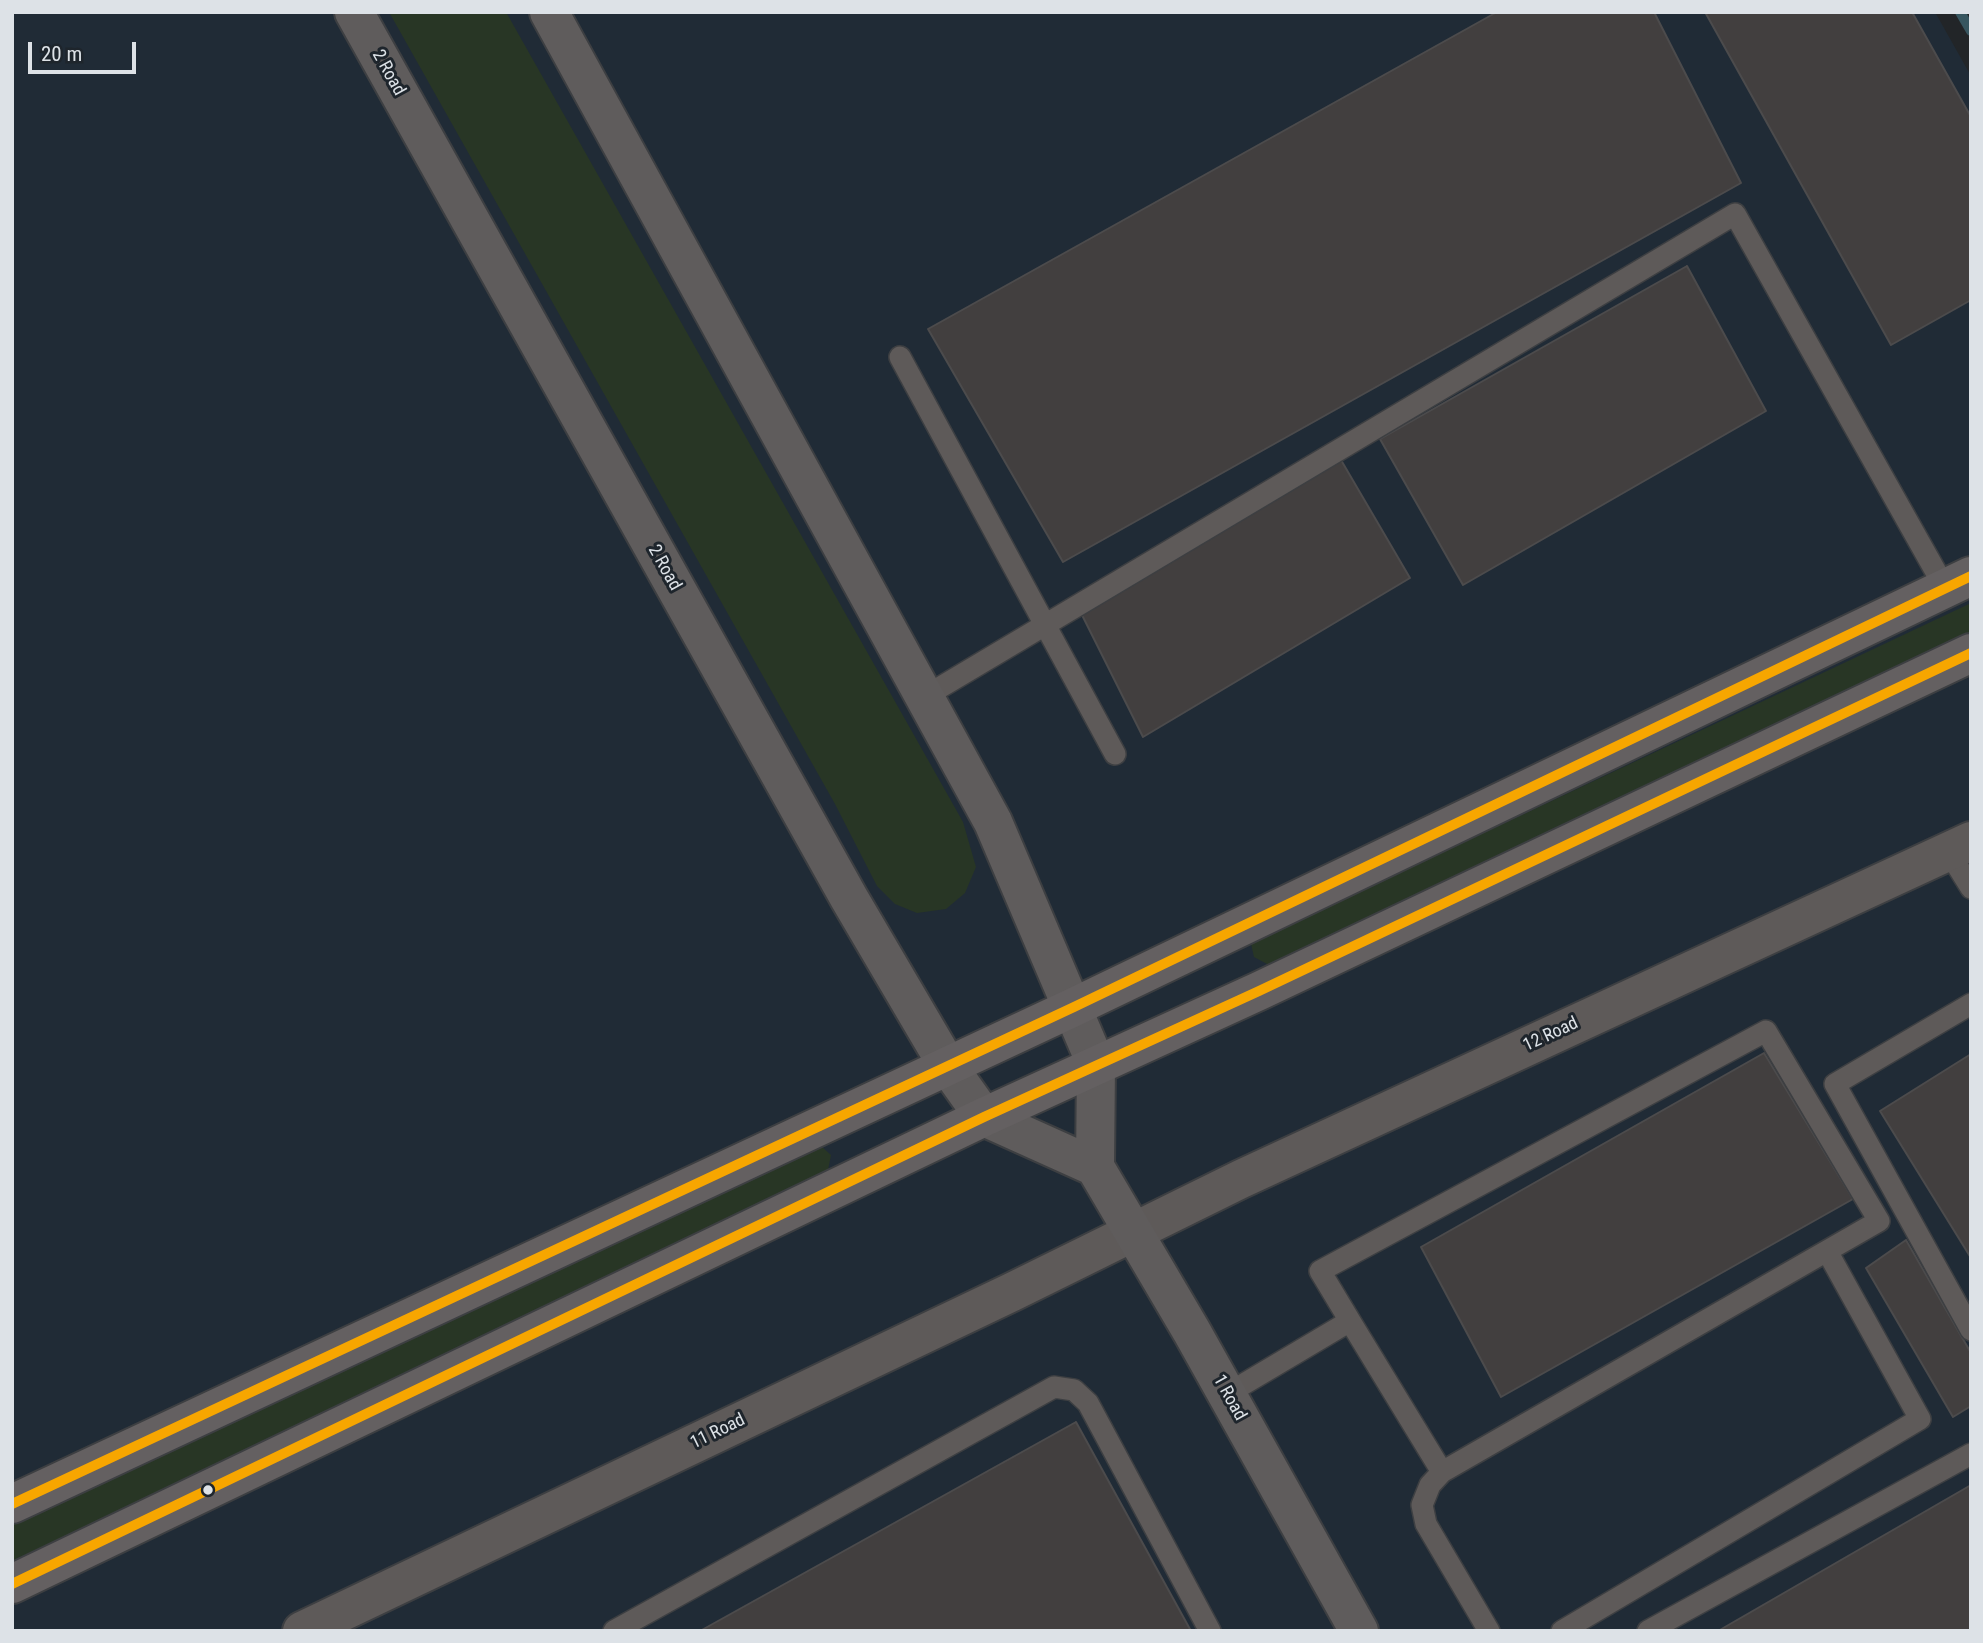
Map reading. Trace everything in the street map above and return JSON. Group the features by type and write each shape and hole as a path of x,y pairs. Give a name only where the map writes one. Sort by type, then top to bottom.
{"highway":[{"path":"12,1504 1074,1007 1958,582"},
{"path":"12,1584 984,1117 1259,991 1971,653"}],"main road":[{"name":"2 Road","path":"354,12 849,898 947,1065 984,1117"},
{"path":"549,12 993,822 1074,1007 1096,1064 1095,1167 984,1117"},
{"name":"1 Road","path":"1095,1167 1360,1631"}],"street":[{"name":"12 Road","path":"1132,1231 1960,846"},
{"name":"11 Road","path":"302,1631 1012,1292 1132,1231"}],"lane":[{"path":"924,697 1735,214 1958,582"},
{"path":"900,357 1115,754"},
{"path":"1960,846 1971,888"},
{"path":"1971,1004 1835,1084 1971,1330"},
{"path":"1442,1472 1320,1271 1766,1031 1879,1221 1442,1472 1430,1485 1422,1505 1426,1524 1489,1631"},
{"path":"1562,1631 1920,1419 1827,1251"},
{"path":"1227,1394 1349,1321"},
{"path":"614,1631 1054,1387 1074,1390 1088,1402 1210,1631"},
{"path":"1648,1631 1971,1454"}],"shaded area":[{"path":"12,12 1935,12 1971,76 1971,1631 12,1631"}],"green space":[{"path":"389,12 506,12 963,822 976,867 965,893 946,909 917,913 895,904 877,886 835,804"},
{"path":"1971,603 1971,638 1269,965 1254,957 1251,944 1261,935 1295,922"},
{"path":"822,1147 831,1155 828,1170 817,1181 12,1561 12,1524 798,1151"}],"building":[{"path":"1497,12 1654,12 1741,183 1063,562 928,329"},
{"path":"1705,12 1912,12 1971,117 1971,300 1891,345"},
{"path":"1687,266 1766,411 1463,585 1380,439"},
{"path":"1341,460 1410,578 1143,737 1077,605"},
{"path":"1764,1053 1853,1199 1501,1397 1421,1247"},
{"path":"1971,1054 1971,1258 1880,1111"},
{"path":"1906,1240 1971,1353 1971,1406 1953,1417 1866,1268"},
{"path":"1076,1422 1191,1631 700,1631"},
{"path":"1971,1485 1971,1631 1718,1631"}],"waterway":[{"path":"1960,12 1971,31"}],"transit line":[{"path":"12,1504 1074,1007 1971,576"},
{"path":"12,1584 984,1117 1259,991 1971,653"}]}
